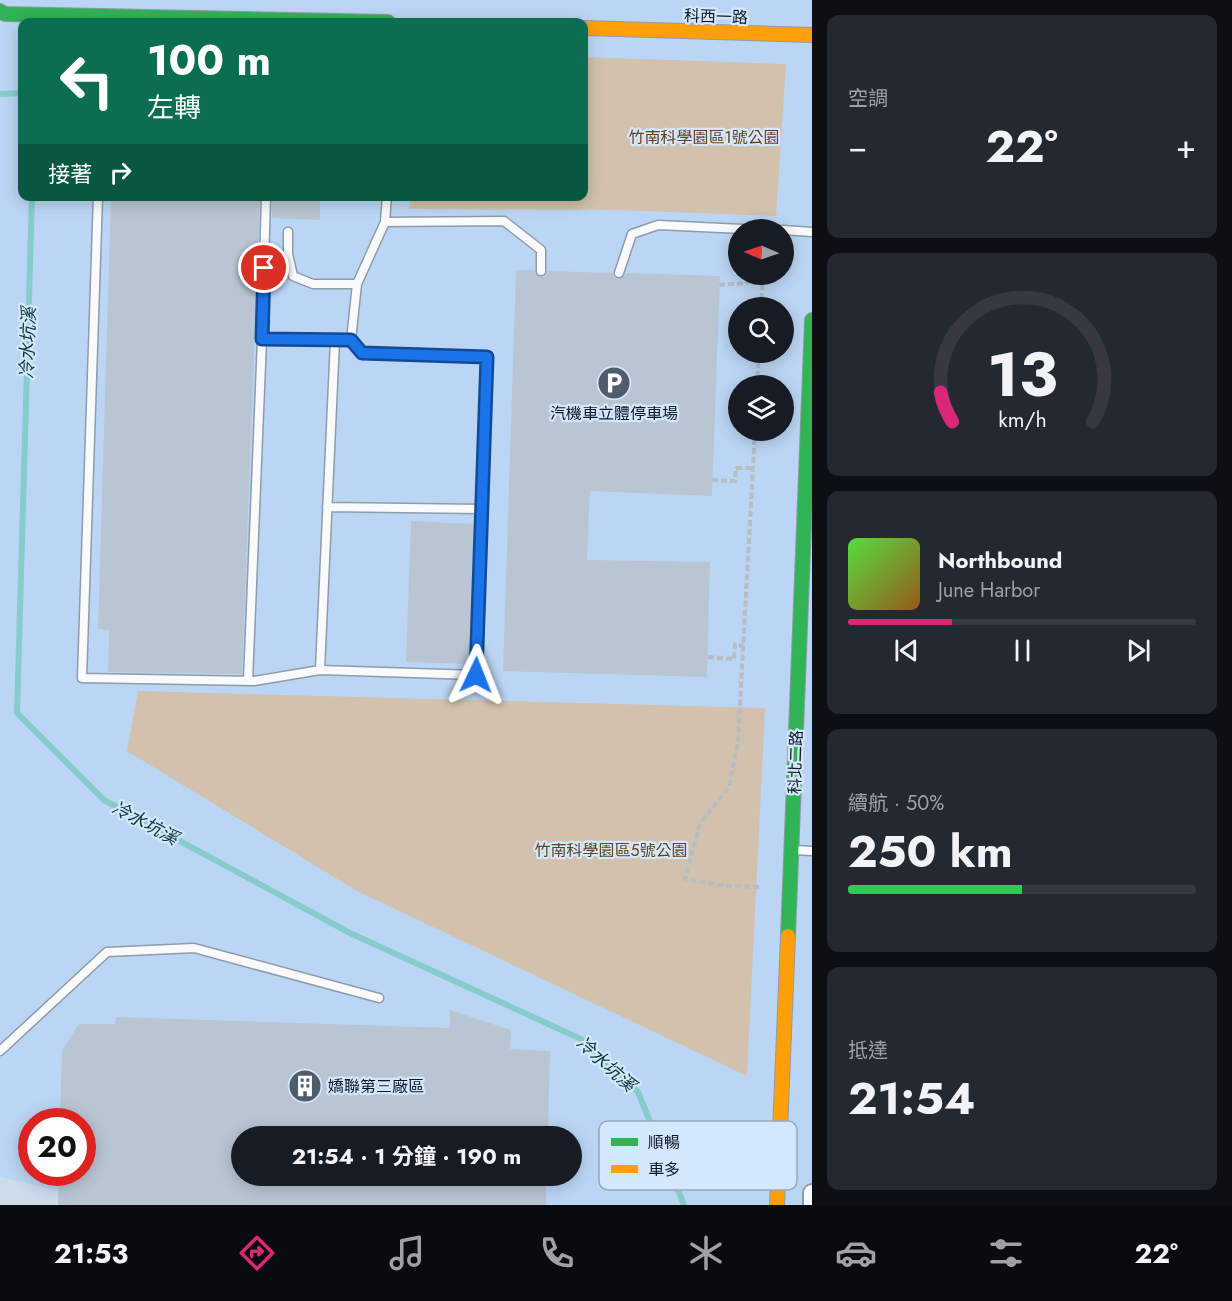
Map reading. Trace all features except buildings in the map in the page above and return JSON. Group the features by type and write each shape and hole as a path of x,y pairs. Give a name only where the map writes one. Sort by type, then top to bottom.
{"street":[{"path":"0,11 5,14 196,18"},
{"name":"科西一路","path":"588,28 812,35"},
{"name":"科北二路","path":"781,1121 812,320"},
{"name":"科北二路","path":"777,1205 778,1190"},
{"path":"812,1192 812,1205"}],"lane":[{"path":"98,201 82,678 248,681 320,670 476,675 487,357 362,353 351,340 357,284 385,222 387,201"},
{"path":"248,681 266,201"},
{"path":"385,222 504,221 541,250 541,271"},
{"path":"619,273 632,234 658,225 728,228"},
{"path":"794,231 812,232"},
{"path":"288,232 288,254 293,276 313,284 357,284"},
{"path":"262,339 351,340"},
{"path":"320,670 335,340"},
{"path":"327,507 481,509"},
{"path":"792,850 812,851"},
{"path":"0,1051 107,952 194,948 379,998"}],"path":[{"path":"719,285 728,284"},
{"path":"754,441 738,741 729,787 700,824 685,879 725,886 760,887"},
{"path":"712,480 735,481 736,468 753,468"},
{"path":"708,657 734,659 735,644 743,646"}],"shaded area":[{"path":"0,0 812,0 812,1205 122,1205 39,1186 96,1186 96,1108 18,1108 18,1181 0,1177"}],"green space":[{"name":"竹南科學園區1號公園","path":"588,57 786,64 776,216 617,210 409,209 410,201 588,201"},
{"name":"竹南科學園區5號公園","path":"138,691 765,708 747,1076 357,891 127,751"}],"waterway":[{"path":"0,94 18,93"},
{"name":"冷水坑溪","path":"32,201 17,713 104,800 350,933 581,1039 638,1092 650,1121"},
{"name":"冷水坑溪","path":"678,1190 684,1205"}],"traffic: fast":[{"path":"0,11 5,14 196,18"},
{"path":"788,936 812,320"}],"traffic: slow":[{"path":"588,28 812,35"},
{"path":"780,1121 788,936"},
{"path":"777,1205 778,1190"}],"place":[{"name":"汽機車立體停車場","path":"614,383"},
{"name":"嬌聯第三廠區","path":"305,1086"}],"route":[{"path":"264,268 262,339 351,340 362,353 487,357 476,675"}]}
